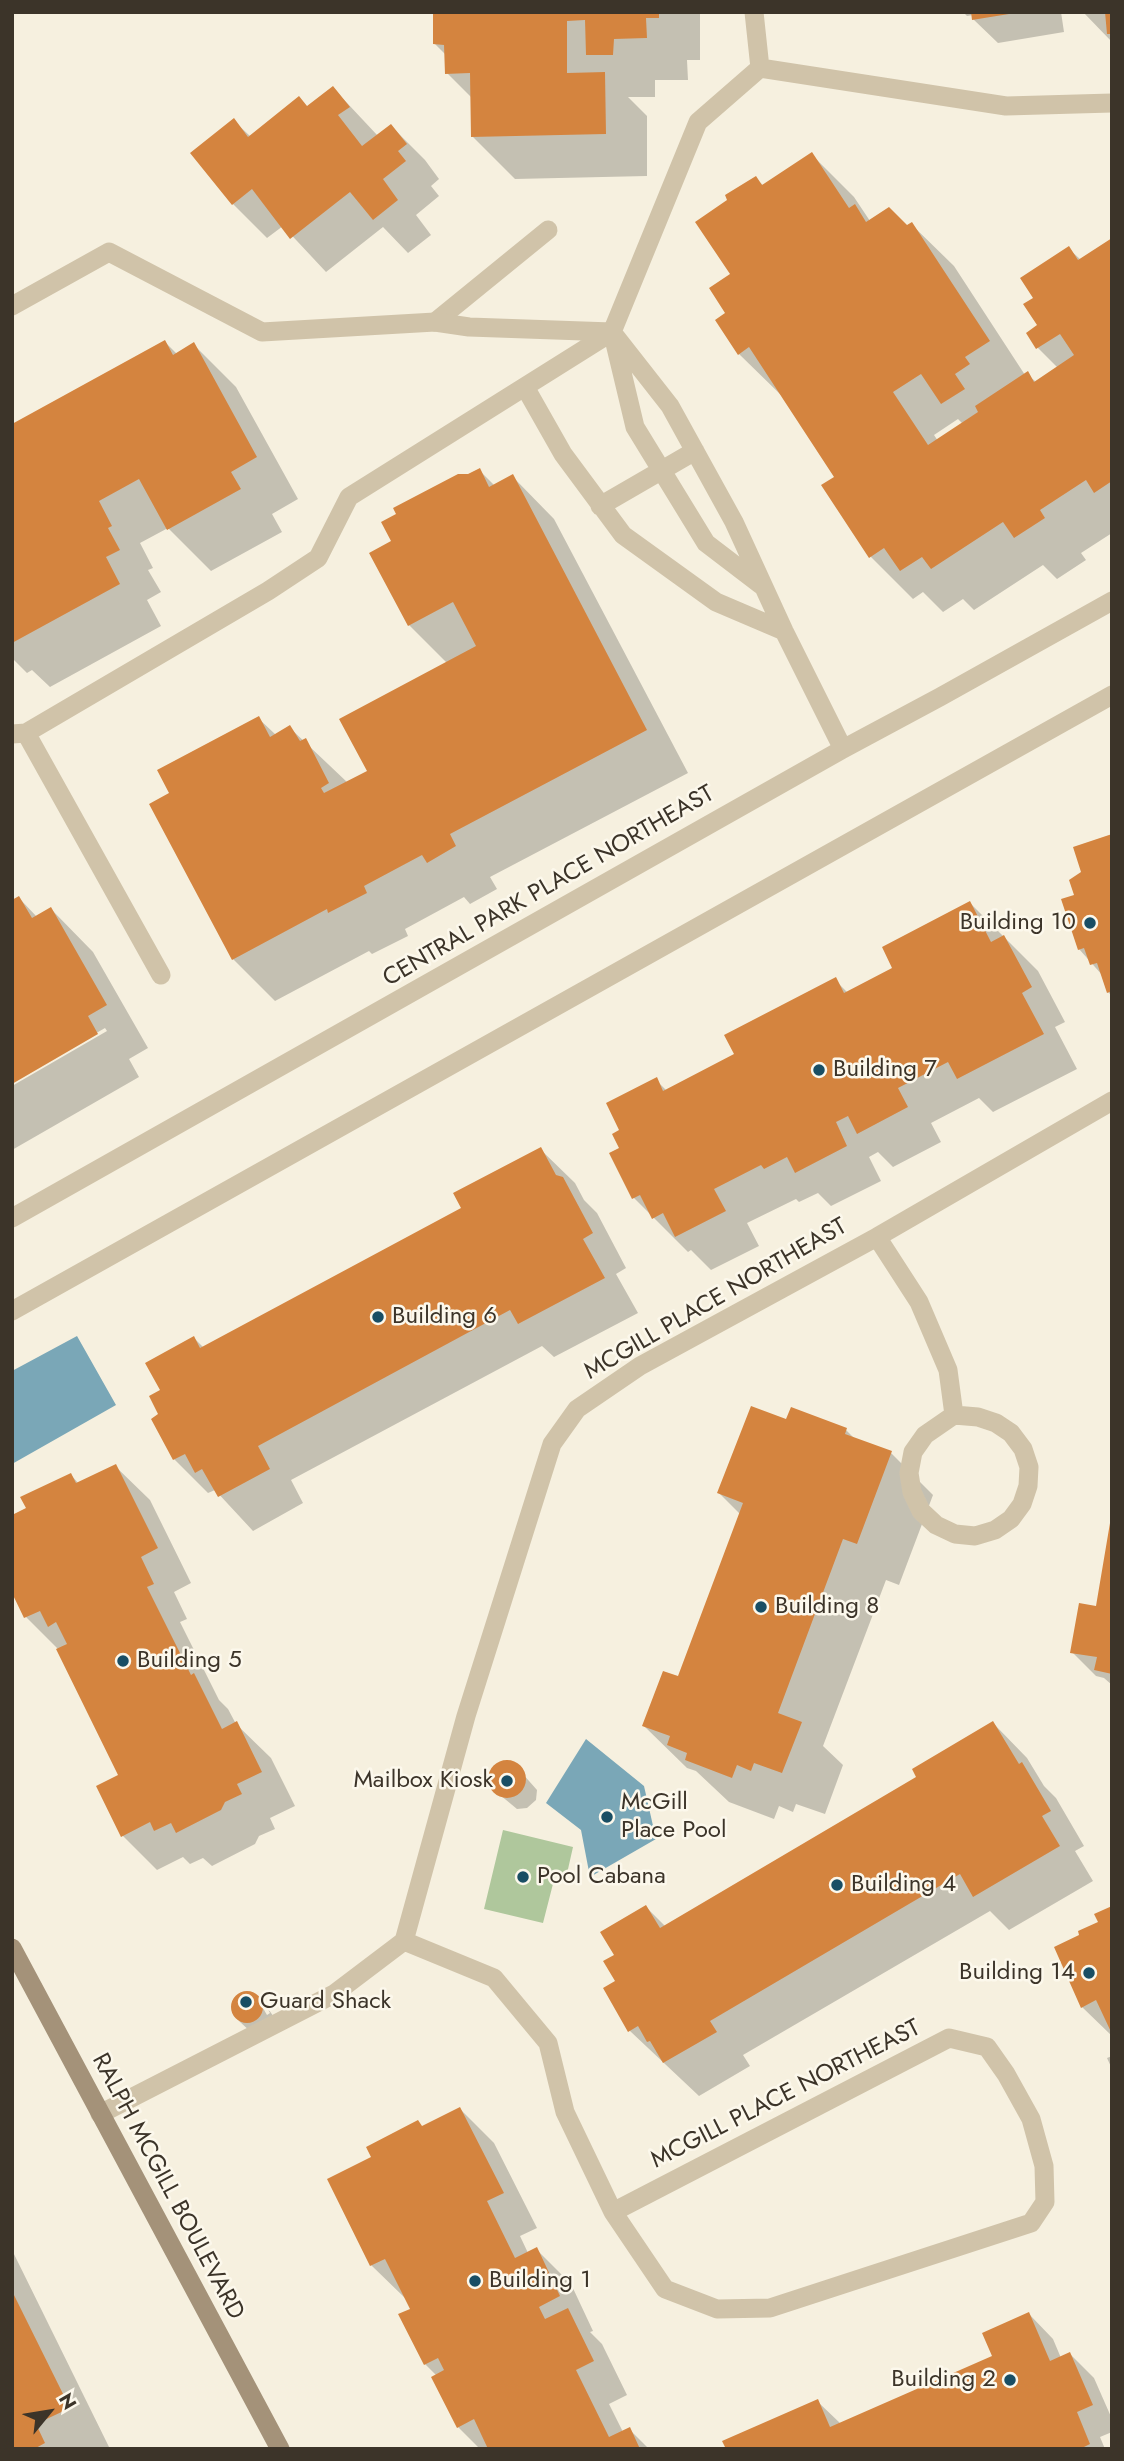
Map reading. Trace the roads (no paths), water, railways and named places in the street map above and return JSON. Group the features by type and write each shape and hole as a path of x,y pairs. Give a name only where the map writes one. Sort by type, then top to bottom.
{"main road":[{"name":"RALPH MCGILL BOULEVARD","path":"12,1948 280,2449"}],"street":[{"path":"754,12 760,68"},
{"path":"161,975 19,734 268,591 318,558 349,497 612,332 698,122 760,68 1006,106 1112,103"},
{"path":"435,322 548,230"},
{"path":"12,306 109,252 262,332 435,322 469,327 612,332 670,406 695,451 734,522 784,631 843,748"},
{"path":"612,332 635,427 661,471 706,543 764,588"},
{"path":"525,387 563,454 622,535 716,602 784,631"},
{"path":"600,506 695,451"},
{"name":"CENTRAL PARK PLACE NORTHEAST","path":"12,1217 843,748 1112,601"},
{"path":"12,1311 1112,695"},
{"name":"MCGILL PLACE NORTHEAST","path":"613,2212 949,2038 987,2047 1006,2074 1031,2119 1044,2166 1045,2202 1031,2223 770,2308 717,2309 665,2289 613,2212 565,2112 548,2043 494,1978 404,1941 466,1716 552,1444 577,1409 640,1366 877,1237 1112,1101"},
{"path":"877,1237 919,1302 948,1370 954,1415"},
{"path":"954,1415 978,1417 996,1423 1012,1433 1023,1449 1029,1467 1028,1486 1022,1504 1011,1519 995,1530 975,1536 955,1534 936,1525 921,1511 912,1492 909,1473 913,1452 925,1435 954,1415"},
{"path":"100,2114 334,1994 404,1941"}],"water":[{"path":"77,1336 116,1405 12,1464 12,1371"},
{"name":"McGill Place Pool","path":"586,1739 644,1786 656,1839 590,1877 581,1830 546,1803"}],"place":[{"name":"Building 10","path":"1090,923"},
{"name":"Building 7","path":"819,1070"},
{"name":"Building 6","path":"378,1317"},
{"name":"Building 8","path":"761,1607"},
{"name":"Building 5","path":"123,1661"},
{"name":"Mailbox Kiosk","path":"507,1781"},
{"name":"McGill Place Pool","path":"607,1817"},
{"name":"Pool Cabana","path":"523,1877"},
{"name":"Building 4","path":"837,1885"},
{"name":"Building 14","path":"1089,1973"},
{"name":"Guard Shack","path":"246,2002"},
{"name":"Building 1","path":"475,2281"},
{"name":"Building 2","path":"1010,2380"}]}
